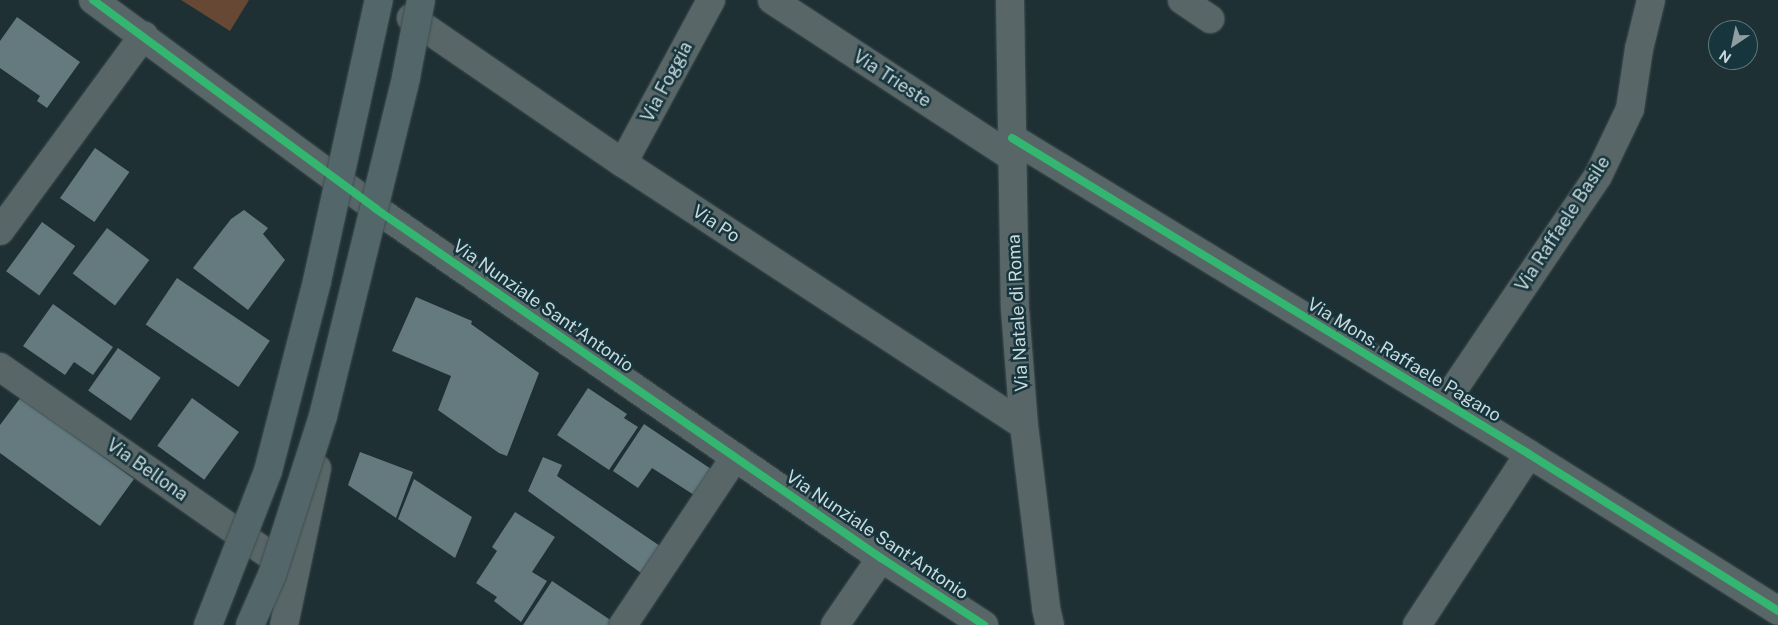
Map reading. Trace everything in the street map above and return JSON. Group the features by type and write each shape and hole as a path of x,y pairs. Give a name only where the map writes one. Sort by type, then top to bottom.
{"highway":[{"path":"208,625 268,471 317,280 379,0"},
{"path":"250,625 272,575 322,416 406,77 415,6"}],"street":[{"name":"Via Nunziale Sant'Antonio","path":"94,0 144,35 376,209 881,558 984,625"},
{"name":"Via Foggia","path":"623,163 711,0"},
{"name":"Via Trieste","path":"772,0 1012,148"},
{"name":"Via Natale di Roma","path":"1010,0 1015,309 1024,425 1046,608 1050,625"},
{"path":"1182,0 1210,19"},
{"name":"Via Raffaele Basile","path":"1445,402 1598,176 1630,109 1639,50 1651,0"},
{"path":"284,625 294,572 376,209 415,6"},
{"name":"Via Po","path":"415,6 623,163 1024,425"},
{"path":"0,231 144,35"},
{"name":"Via Mons. Raffaele Pagano","path":"1012,148 1445,402 1778,611"},
{"name":"Via Bellona","path":"0,367 294,572"},
{"path":"1417,625 1529,454"},
{"path":"623,625 735,457"},
{"path":"835,625 881,558"}],"shaded area":[{"path":"181,0 249,0 230,31"}],"building":[{"path":"17,17 80,62 47,108 37,101 40,96 0,68 0,41"},
{"path":"95,148 129,172 94,222 60,198"},
{"path":"244,210 268,228 263,234 285,260 248,310 193,268 231,219"},
{"path":"42,222 75,246 39,295 6,271"},
{"path":"107,228 149,260 115,305 73,274"},
{"path":"177,278 270,341 239,387 146,324"},
{"path":"416,297 472,321 471,324 539,373 507,456 499,453 438,410 451,376 392,351"},
{"path":"53,304 113,347 93,375 74,362 65,375 23,346"},
{"path":"118,348 161,378 131,420 88,391"},
{"path":"588,388 627,414 624,418 638,427 609,470 557,435"},
{"path":"21,397 134,479 100,526 0,453 0,425"},
{"path":"192,398 239,432 204,480 157,446"},
{"path":"644,424 711,469 694,495 652,468 638,488 613,471"},
{"path":"360,452 413,472 396,518 348,485"},
{"path":"543,457 562,465 557,476 660,546 641,573 528,491"},
{"path":"414,479 472,517 455,558 398,519"},
{"path":"515,512 555,537 532,572 547,581 521,622 494,601 497,597 476,583 497,551 492,547"},
{"path":"552,581 612,621 609,625 523,625"}],"cycle path":[{"path":"93,0 376,209 881,558 984,625"},
{"path":"1012,138 1529,454 1778,611"}]}
